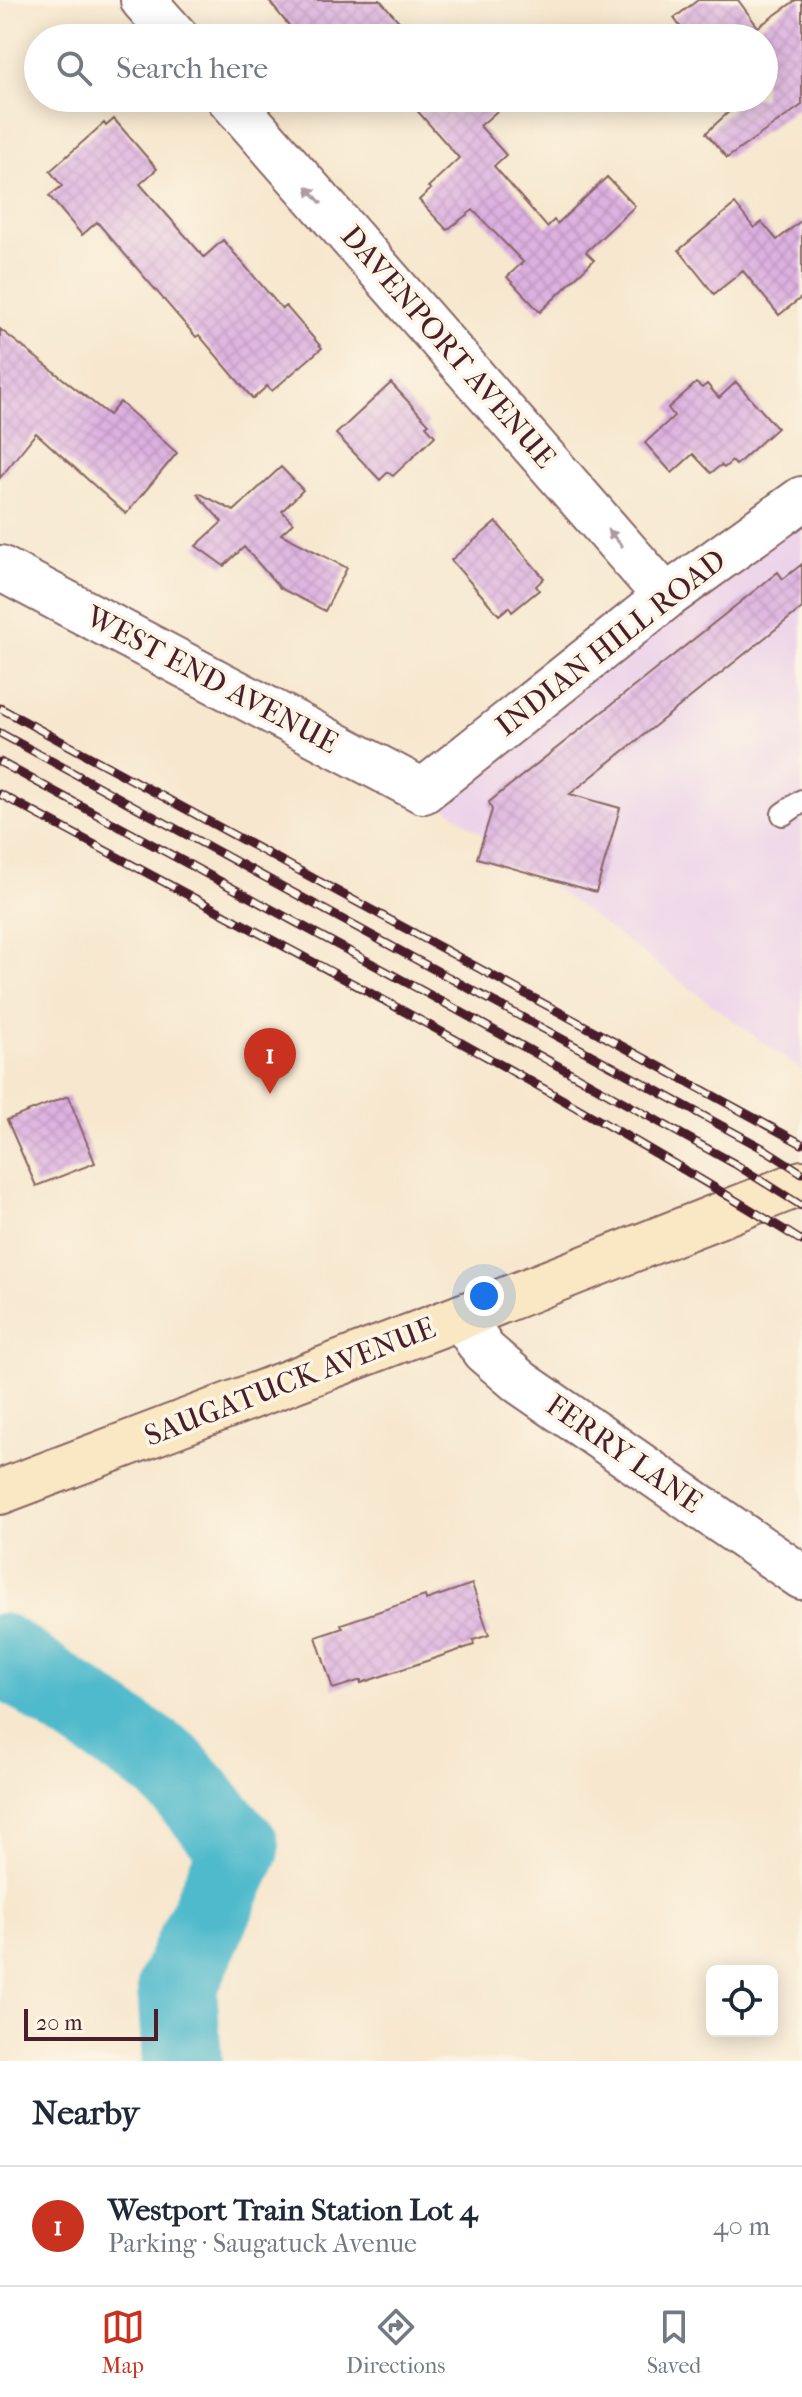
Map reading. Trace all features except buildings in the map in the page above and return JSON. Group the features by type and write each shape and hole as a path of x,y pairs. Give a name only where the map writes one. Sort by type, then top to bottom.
{"main road":[{"name":"SAUGATUCK AVENUE","path":"0,1492 461,1317 802,1183"}],"street":[{"path":"143,0 164,24"},
{"name":"DAVENPORT AVENUE","path":"241,112 666,597"},
{"name":"INDIAN HILL ROAD","path":"423,791 666,597 802,499"},
{"name":"WEST END AVENUE","path":"0,568 423,791"},
{"name":"FERRY LANE","path":"461,1317 484,1351 520,1382 802,1577"}],"lane":[{"path":"783,814 802,801"}],"shaded area":[{"path":"802,499 802,1071 423,791"}],"waterway":[{"path":"0,1653 168,1766 240,1848 177,1987 182,2061"}],"railway":[{"path":"0,708 802,1144"},
{"path":"0,733 766,1150 802,1173"},
{"path":"0,762 441,1001 735,1164 802,1206"},
{"path":"0,794 505,1067 802,1241"}],"place":[{"name":"Westport Train Station Lot 4","path":"270,1094"}]}
